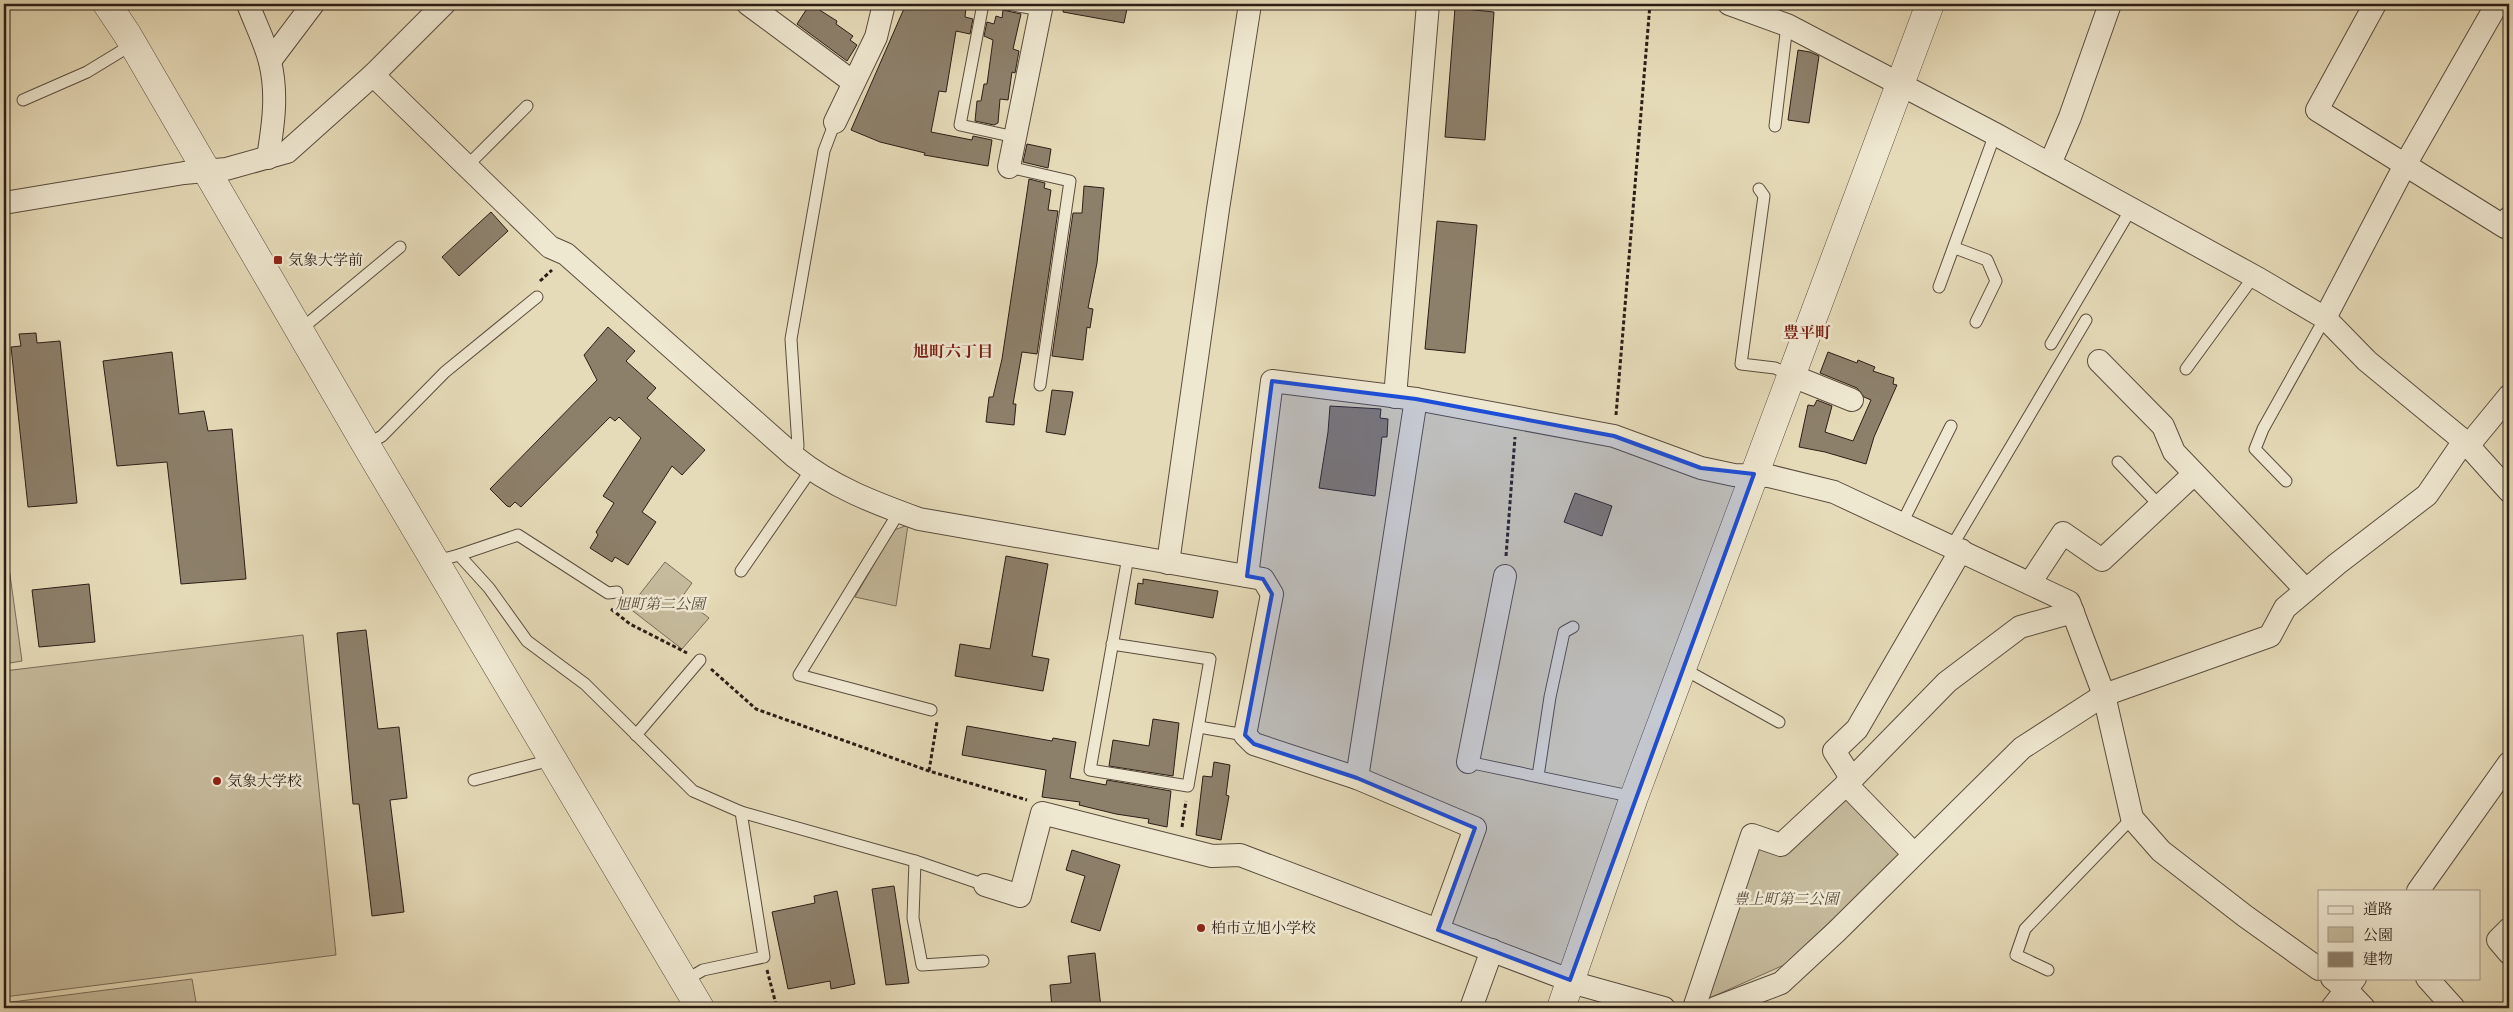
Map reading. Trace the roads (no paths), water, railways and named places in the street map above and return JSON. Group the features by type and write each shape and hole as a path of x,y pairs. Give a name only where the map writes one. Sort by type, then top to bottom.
{"street":[{"path":"106,4 133,44 366,445 447,558 551,760 700,1008"},
{"path":"270,61 313,4"},
{"path":"4,203 184,172 206,171 268,158 287,152 373,75 444,4"},
{"path":"748,4 853,82"},
{"path":"836,122 853,82 876,37 884,4"},
{"path":"1168,563 1218,209 1250,4"},
{"path":"1357,778 1406,398 1428,4"},
{"path":"1729,4 1787,25 1995,134 2254,276 2325,318 2367,362 2466,443 2509,491"},
{"path":"1561,1008 1634,797 1930,4"},
{"path":"2050,164 2070,117 2110,4"},
{"path":"2375,4 2317,110 2504,227 2509,218"},
{"path":"2325,318 2405,165 2497,4"},
{"path":"252,7 270,61 274,88 275,115 268,158"},
{"path":"1008,167 1042,7"},
{"path":"373,75 550,247 566,254 803,464 851,492 919,519 1128,557 1263,579 1272,594 1245,735 1254,744 1357,778 1475,828 1438,930"},
{"path":"2099,361 2162,426 2174,452 2306,590"},
{"path":"1790,375 1852,400"},
{"path":"1247,576 1272,381 1406,398 1614,436 1701,468 1734,475 1754,474 1769,476 1834,492 2069,602 2104,696 2132,818 2161,851 2245,916 2318,968"},
{"path":"1715,1008 1781,983 1836,932 2022,748 2104,696 2270,636 2285,608 2337,564 2428,495 2466,443 2509,396"},
{"path":"2030,583 2063,533 2102,560 2194,474"},
{"path":"1914,854 1849,781 1834,752 1857,729 1957,548"},
{"path":"1468,762 1504,576"},
{"path":"1694,1008 1752,835 1781,845 1849,781 1947,682 2020,627 2073,612"},
{"path":"2419,890 2506,774"},
{"path":"985,885 1020,896 1042,812 1212,856 1240,856 1603,992 1664,1008"},
{"path":"2509,929 2498,940 2509,953"},
{"path":"1471,1008 1492,950"},
{"path":"2429,980 2454,1008"},
{"path":"2332,1008 2344,982 2364,1008"}],"lane":[{"path":"983,4 960,125 1015,137"},
{"path":"1007,4 1042,7"},
{"path":"1775,126 1787,25"},
{"path":"23,100 87,72 133,44"},
{"path":"466,167 527,106"},
{"path":"741,572 803,464 798,446 791,338 824,151 836,122"},
{"path":"1939,288 1995,134"},
{"path":"1008,167 1070,181 1040,385"},
{"path":"1759,189 1764,196 1741,364 1776,368 1790,375"},
{"path":"2051,344 2131,209"},
{"path":"300,330 400,247"},
{"path":"1955,248 1988,260 1996,281 1976,322"},
{"path":"2186,369 2254,276"},
{"path":"366,445 382,436 445,372 537,297"},
{"path":"2286,480 2255,449 2267,422 2325,318"},
{"path":"1957,548 2086,320"},
{"path":"1901,525 1951,426"},
{"path":"2118,462 2160,506"},
{"path":"899,512 799,675 931,710"},
{"path":"447,558 518,535 608,593 617,592"},
{"path":"1112,644 1210,659 1188,786 1090,770 1112,644 1128,557"},
{"path":"447,558 489,588 527,641 585,684 693,791 741,812 914,861 985,885"},
{"path":"1538,776 1550,697 1564,632 1573,627"},
{"path":"636,735 700,660"},
{"path":"1682,668 1779,722"},
{"path":"1199,727 1245,735"},
{"path":"474,780 551,760"},
{"path":"1468,762 1634,797"},
{"path":"684,981 703,970 764,957 741,812"},
{"path":"2048,970 2016,955 2025,929 2132,818"},
{"path":"914,861 913,918 922,965 983,961"}],"place":[{"name":"気象大学前","path":"278,260"},
{"name":"気象大学校","path":"217,781"},
{"name":"柏市立旭小学校","path":"1201,928"}],"district":[{"name":"豊平町","path":"1807,332"},
{"name":"旭町六丁目","path":"953,351"}],"park label":[{"name":"旭町第二公園","path":"660,604"},
{"name":"豊上町第二公園","path":"1786,899"}]}
